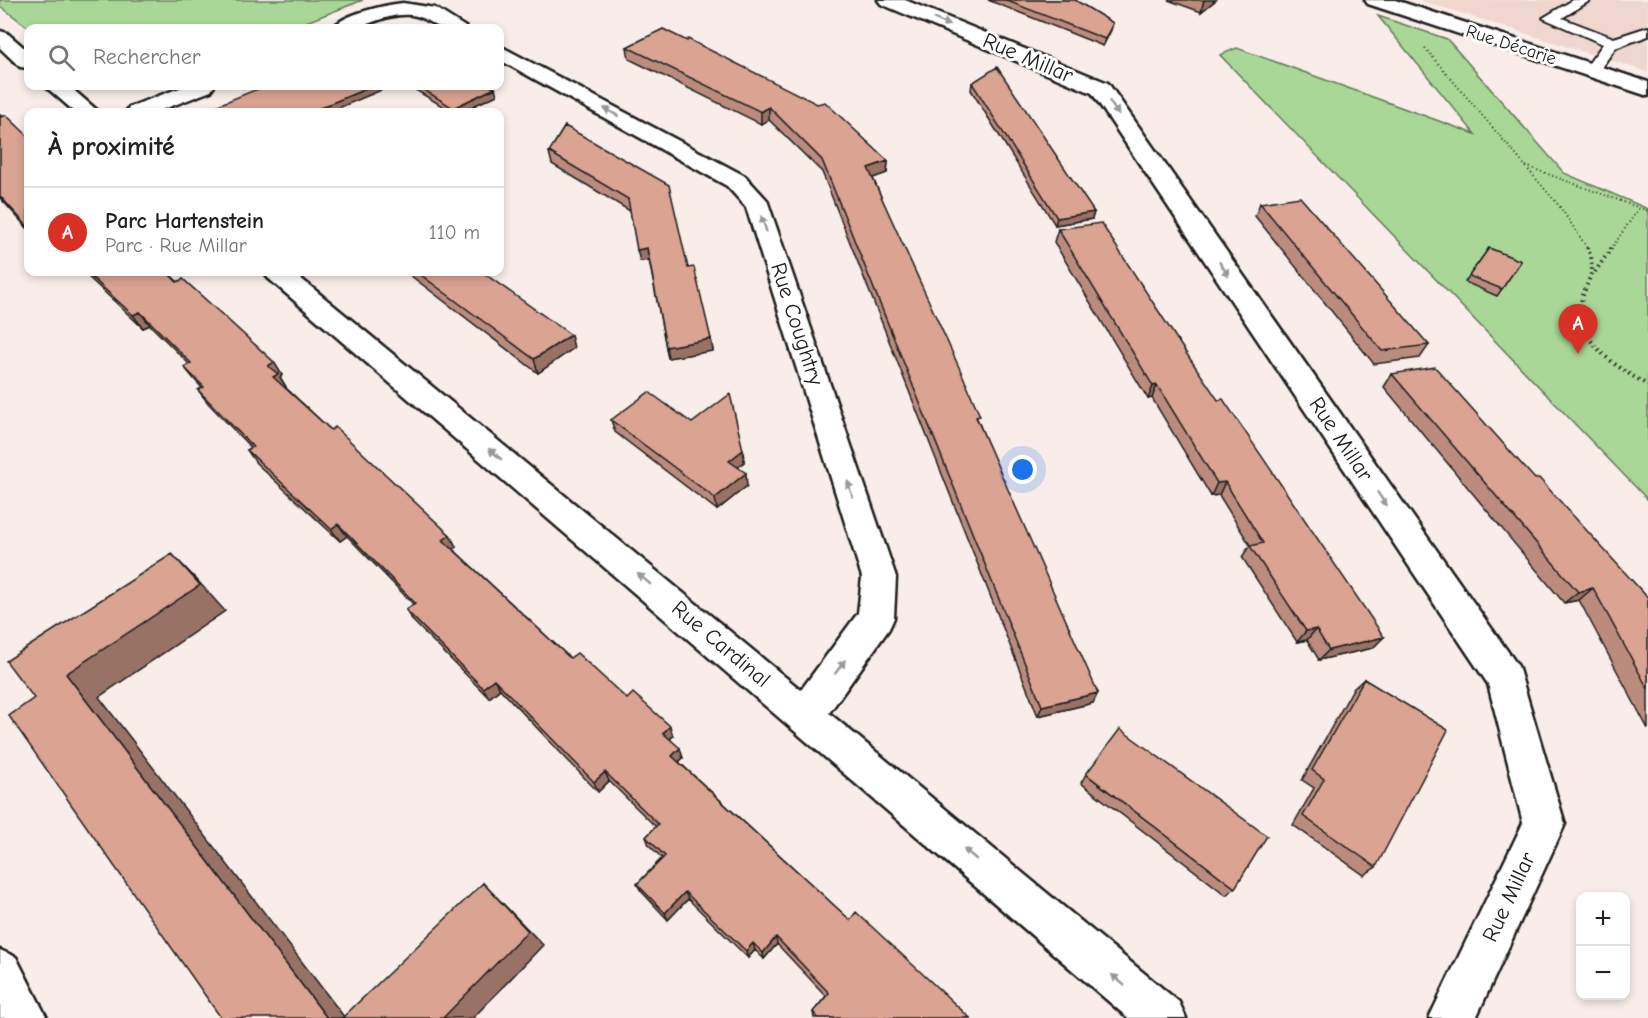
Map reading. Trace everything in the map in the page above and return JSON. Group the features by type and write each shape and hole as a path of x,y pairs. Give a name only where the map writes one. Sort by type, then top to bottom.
{"street":[{"name":"Rue Millar","path":"888,0 1100,88 1505,678 1544,824 1452,1018"},
{"name":"Rue Décarie","path":"1375,0 1648,89"},
{"path":"352,24 377,14 404,8 424,11 449,24"},
{"path":"0,37 24,58"},
{"name":"Rue Coughtry","path":"504,54 736,181 758,205 879,577 876,618 805,715"},
{"path":"61,90 83,108"},
{"path":"147,108 193,90"},
{"name":"Rue Cardinal","path":"282,276 1163,1018"},
{"path":"0,973 24,1018"}],"lane":[{"path":"1584,0 1550,18 1613,44 1630,40 1648,31"},
{"path":"1591,70 1613,44"}],"path":[{"path":"1419,41 1573,222 1593,258 1595,272"},
{"path":"1526,166 1648,212"},
{"path":"1638,208 1595,272 1580,306 1581,321 1590,338 1602,353 1648,385"}],"shaded area":[{"path":"1419,0 1648,0 1648,72 1496,24"}],"green space":[{"path":"0,0 363,0 301,24 24,24 0,6"},
{"path":"1378,16 1447,39 1564,173 1648,209 1648,500 1220,55 1237,48 1475,134"}],"building":[{"path":"1005,0 1075,0 1113,23 1105,39"},
{"path":"663,29 687,41 688,39 817,104 825,102 888,161 868,168 963,376 980,416 976,417 1098,693 1042,706 822,160 769,107 761,112 627,47"},
{"path":"997,67 1094,212 1057,218 972,83"},
{"path":"255,90 363,90 320,108 211,108"},
{"path":"424,90 491,90 453,108"},
{"path":"0,115 2,117 6,115 24,132 24,223 0,196"},
{"path":"565,126 669,185 688,268 694,267 711,339 666,347 647,248 637,250 628,199 549,152"},
{"path":"1300,197 1429,345 1382,351 1260,203"},
{"path":"1101,223 1218,400 1223,399 1384,637 1329,650 1316,629 1306,631 1250,546 1263,543 1225,482 1217,483 1157,385 1153,386 1058,229"},
{"path":"1489,248 1521,261 1502,289 1469,276"},
{"path":"90,276 171,276 177,282 183,279 274,362 268,366 278,374 273,377 331,430 335,427 450,535 443,540 570,658 577,653 627,699 633,693 670,726 663,733 680,748 672,756 850,920 856,912 970,1018 818,1018 813,1012 829,993 776,937 763,953 753,943 746,951 685,892 665,913 637,884 665,856 646,837 658,824 605,772 594,782 494,679 483,688 406,610 415,603 338,524 331,529 247,450 253,447 198,390 204,387 184,367 191,363 140,312 133,315"},
{"path":"422,276 488,276 571,335 534,359"},
{"path":"1435,367 1535,479 1539,478 1648,598 1648,689 1593,588 1578,592 1392,374"},
{"path":"649,392 692,423 730,394 743,450 729,461 746,473 715,498 611,420"},
{"path":"172,554 200,585 66,674 327,1018 221,1018 9,716 34,698 6,661"},
{"path":"1364,679 1448,730 1376,867 1303,816 1324,779 1312,770"},
{"path":"1120,729 1267,836 1235,888 1086,774"},
{"path":"483,883 528,931 443,1018 342,1018"}],"place":[{"name":"Parc Hartenstein","path":"1578,354"}]}
